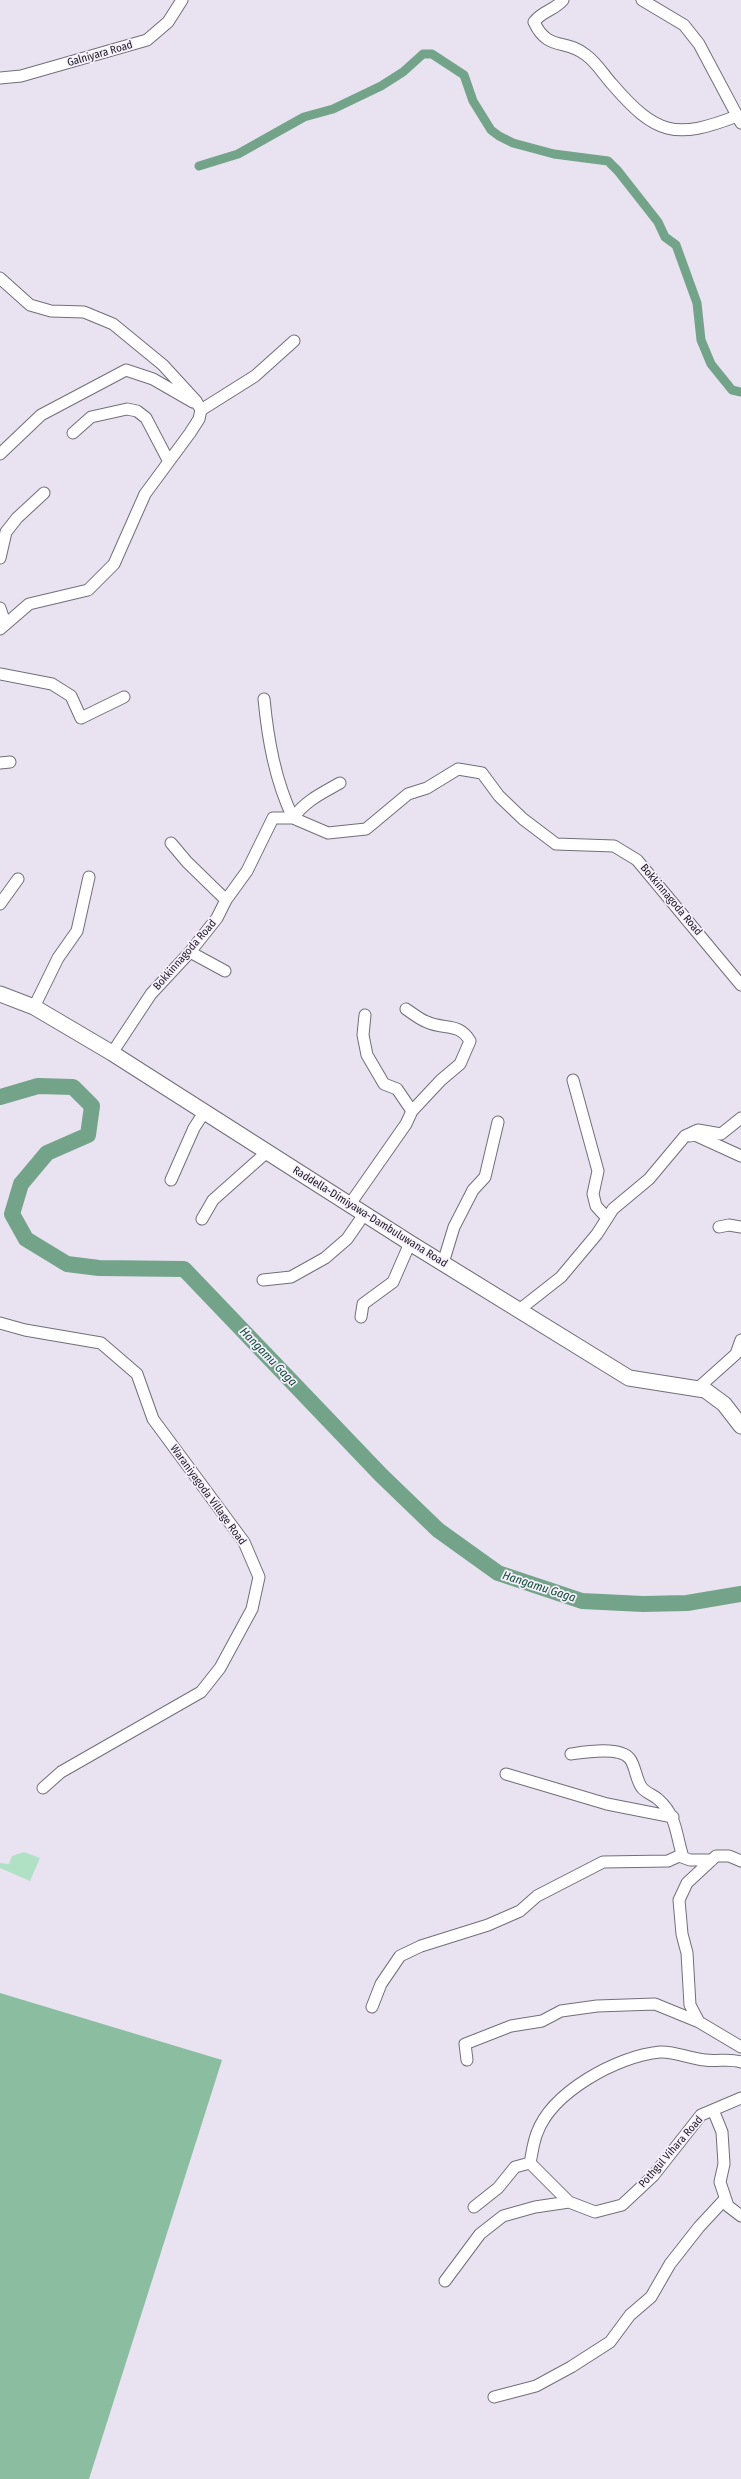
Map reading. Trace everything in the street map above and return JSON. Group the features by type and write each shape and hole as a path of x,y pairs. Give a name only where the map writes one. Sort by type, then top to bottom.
{"street":[{"name":"Galniyara Road","path":"0,78 21,76 148,40 168,22 182,0"},
{"path":"563,0 559,5 541,13 534,22 540,35 556,44 576,48 587,55 632,106 651,120 665,129 689,131 739,119 699,44 684,25 642,0"},
{"path":"0,278 30,306 51,311 84,312 113,324 163,365 199,408 199,419 190,433 168,460 145,494 114,564 88,590 29,604 3,626"},
{"path":"199,408 255,376 294,342"},
{"path":"0,454 41,415 126,370 154,379 199,408"},
{"path":"73,432 91,417 127,409 137,411 146,418 168,460"},
{"path":"0,558 6,532 17,518 44,493"},
{"path":"0,608 3,626"},
{"path":"0,674 52,684 71,696 81,718 124,697"},
{"path":"264,699 268,741 283,798 293,818 300,809 315,796 340,783"},
{"name":"Bokkinnagoda Road","path":"112,1052 151,994 190,952 218,918 226,900 248,870 273,818 293,818 328,833 366,829 408,794 427,788 458,769 482,773 499,796 523,819 556,844 614,846 637,860 741,985"},
{"path":"171,843 187,862 226,900"},
{"path":"34,1007 58,958 77,930 89,877"},
{"path":"0,904 18,879"},
{"path":"190,952 225,972"},
{"name":"Raddella-Dimiyawa-Dambuluwana Road","path":"0,994 34,1007 112,1052 410,1243 629,1378 705,1390 724,1404 741,1426"},
{"path":"350,1204 406,1124 412,1111 441,1080 460,1064 470,1041 466,1033 459,1029 427,1022 406,1009"},
{"path":"366,1015 363,1035 367,1055 384,1084 397,1089 412,1111"},
{"path":"573,1080 598,1171 593,1194 596,1206 607,1218"},
{"path":"171,1180 194,1128 205,1111"},
{"path":"519,1310 561,1277 597,1234 613,1209 649,1179 685,1136 698,1130 721,1134 741,1118"},
{"path":"443,1263 454,1227 473,1190 485,1178 498,1122"},
{"path":"685,1136 695,1135 741,1156"},
{"path":"202,1219 213,1200 267,1152"},
{"path":"263,1280 291,1277 325,1258 347,1239 365,1213"},
{"path":"719,1227 729,1225 741,1227"},
{"path":"361,1316 363,1304 393,1282 410,1243"},
{"name":"Waraniyagoda Village Road","path":"0,1323 25,1330 101,1343 137,1374 153,1419 244,1542 259,1577 252,1609 220,1668 201,1692 61,1772 43,1788"},
{"path":"698,1388 736,1354 741,1340"},
{"path":"571,1754 590,1751 621,1752 630,1759 642,1789 658,1799 672,1817 678,1832 683,1858"},
{"path":"506,1774 608,1804 672,1817"},
{"path":"372,2007 381,1984 400,1956 420,1946 495,1922 520,1911 537,1896 603,1862 668,1861 679,1856 690,1860 712,1860"},
{"path":"699,2022 690,2005 687,1953 682,1934 679,1900 687,1883 716,1856 729,1856 741,1861"},
{"path":"467,2060 465,2044 511,2026 542,2021 561,2011 597,2006 655,2004 699,2022 741,2047"},
{"path":"530,2163 537,2133 548,2113 570,2091 602,2071 629,2060 660,2052 706,2060 731,2059 741,2062"},
{"name":"Pothgul Vihara Road","path":"445,2281 480,2234 503,2216 535,2207 569,2202 595,2212 622,2205 653,2176 701,2115 741,2098"},
{"path":"713,2110 722,2132 724,2164 720,2182 728,2206 741,2216"},
{"path":"530,2163 569,2202"},
{"path":"474,2207 498,2188 515,2167 530,2163"},
{"path":"494,2397 536,2386 571,2367 610,2342 630,2315 651,2298 670,2264 699,2227 725,2199"}],"green space":[{"path":"24,1852 40,1858 30,1881 0,1868 0,1863 9,1864 12,1856"},
{"path":"0,1993 222,2060 89,2479 0,2479"}],"waterway":[{"path":"199,166 238,154 304,117 333,109 381,86 403,72 423,54 432,54 464,75 473,101 491,130 499,136 513,143 554,154 608,161 618,171 658,222 665,237 676,245 697,303 701,340 711,364 732,390 741,392"},
{"name":"Hangamu Gaga","path":"0,1097 38,1086 73,1087 92,1106 88,1135 47,1153 21,1184 12,1214 26,1239 67,1264 99,1268 184,1269 381,1475 438,1530 498,1573 582,1601 643,1604 687,1603 741,1594"}]}
